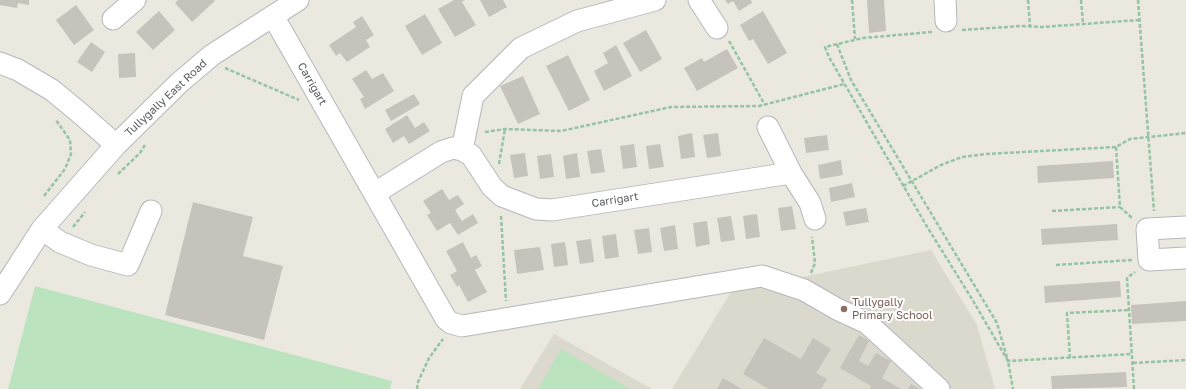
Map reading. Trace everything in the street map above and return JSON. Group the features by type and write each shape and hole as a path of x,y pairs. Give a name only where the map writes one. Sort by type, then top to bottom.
{"street":[{"name":"Tullygally East Road","path":"0,294 42,229 116,146 179,83 212,55 298,0"},
{"path":"497,192 464,143 474,96 521,48 577,21 655,0"},
{"path":"699,0 717,28"},
{"path":"945,0 947,28"},
{"path":"113,19 131,1"},
{"name":"Carrigart","path":"273,16 446,319 451,323"},
{"name":"Tullygally East Road","path":"0,63 18,70 52,90 116,146"},
{"path":"768,127 791,173 810,203 813,224"},
{"path":"375,193 441,152 464,143"},
{"name":"Carrigart","path":"497,192 536,209 552,210 791,173"},
{"path":"42,229 60,242 91,255 128,265 151,211"},
{"path":"1186,227 1151,229 1149,259 1186,258"},
{"path":"451,323 462,326 507,317 548,312 762,276 804,290 837,309 867,323 939,389"}],"path":[{"path":"852,0 855,39"},
{"path":"1028,0 1030,26"},
{"path":"1081,0 1082,24"},
{"path":"1138,0 1148,136 1151,229"},
{"path":"1008,361 903,186 844,84 825,47 855,39 947,28 1042,27 1140,20"},
{"path":"717,28 725,34 764,104"},
{"path":"838,44 851,80 997,322 1008,361 1013,389"},
{"path":"222,66 300,100"},
{"path":"464,143 505,129 561,131 671,107 764,104 844,84"},
{"path":"41,199 65,169 71,154 70,140 63,128 54,118"},
{"path":"505,129 497,176 497,192 501,217 507,317"},
{"path":"903,186 941,165 962,157 986,154 1116,147 1130,139 1186,133"},
{"path":"113,179 140,153 147,142"},
{"path":"1116,147 1120,207"},
{"path":"60,242 89,206"},
{"path":"1052,211 1120,207 1151,229"},
{"path":"813,224 815,263"},
{"path":"1056,265 1149,259"},
{"path":"1134,389 1127,278 1149,259"},
{"path":"1070,358 1067,313 1129,310"},
{"path":"417,389 418,382 429,358 443,340 451,323"},
{"path":"1008,361 1132,354"},
{"path":"1132,363 1186,360"}],"shaded area":[{"name":"Tullygally Primary School","path":"931,250 977,325 995,389 672,389 731,292"},
{"path":"554,334 652,389 520,389"}],"green space":[{"path":"35,286 392,381 390,389 8,389"},
{"path":"561,349 630,389 538,389"}],"building":[{"path":"0,0 29,0 29,5 18,3 17,8 0,5"},
{"path":"178,0 215,1 192,22 175,3"},
{"path":"454,0 465,0 462,2 476,25 455,37 438,9"},
{"path":"480,0 503,0 507,7 489,17"},
{"path":"725,0 751,0 752,3 739,11 733,1 728,4"},
{"path":"867,0 884,0 886,31 869,33"},
{"path":"76,5 94,30 74,45 56,20"},
{"path":"159,11 175,30 153,50 136,32"},
{"path":"763,11 787,53 768,64 753,39 749,41 740,25"},
{"path":"425,14 442,43 422,55 405,26"},
{"path":"362,16 374,35 366,40 370,47 347,62 340,53 336,56 329,45 356,27 353,22"},
{"path":"646,30 662,59 640,72 623,43"},
{"path":"91,42 105,52 92,72 77,62"},
{"path":"616,45 632,76 604,91 594,71 608,63 603,53"},
{"path":"727,49 738,68 697,91 684,68 702,58 704,62"},
{"path":"135,53 136,77 119,78 118,54"},
{"path":"568,55 590,100 569,111 546,66"},
{"path":"366,70 372,79 383,73 394,91 365,109 360,99 364,97 352,79"},
{"path":"523,76 540,114 518,124 500,86"},
{"path":"414,94 420,104 391,121 385,110"},
{"path":"407,115 415,128 424,122 430,131 409,144 404,136 393,143 385,129"},
{"path":"692,133 695,157 681,159 678,136"},
{"path":"718,133 721,156 707,158 703,135"},
{"path":"827,135 829,150 806,153 804,138"},
{"path":"634,144 637,167 623,169 620,146"},
{"path":"660,144 664,167 649,169 646,146"},
{"path":"601,149 605,172 591,174 587,151"},
{"path":"525,153 528,176 514,178 510,155"},
{"path":"577,153 580,177 566,179 563,156"},
{"path":"551,154 554,177 540,179 537,156"},
{"path":"841,160 843,175 820,179 818,165"},
{"path":"1113,161 1114,178 1038,183 1037,166"},
{"path":"852,183 855,197 831,202 829,188"},
{"path":"442,189 449,200 458,195 464,204 455,210 462,221 473,214 478,223 458,235 450,223 437,231 427,215 431,213 423,201"},
{"path":"193,202 253,217 243,256 283,266 264,340 165,315"},
{"path":"792,206 796,229 781,231 778,208"},
{"path":"866,208 869,222 846,226 843,212"},
{"path":"757,214 760,237 746,239 743,216"},
{"path":"731,216 735,240 721,242 717,218"},
{"path":"707,221 710,244 696,247 693,223"},
{"path":"1117,224 1118,240 1042,245 1041,229"},
{"path":"675,225 678,249 664,251 660,228"},
{"path":"649,228 652,252 638,254 634,230"},
{"path":"616,234 619,257 605,259 602,236"},
{"path":"591,239 594,262 580,264 576,241"},
{"path":"463,242 471,258 476,255 482,266 475,270 487,292 468,302 459,285 457,287 450,275 457,271 446,251"},
{"path":"565,242 568,265 554,267 551,244"},
{"path":"540,247 544,270 517,274 514,250"},
{"path":"1120,281 1121,297 1045,303 1044,286"},
{"path":"1186,301 1186,321 1132,324 1131,305"},
{"path":"859,335 869,341 859,361 868,366 876,353 891,361 882,378 901,389 870,389 871,386 840,368"},
{"path":"764,338 801,359 813,338 831,349 816,373 827,379 821,389 769,389 743,374"},
{"path":"1126,372 1127,387 1052,389 1051,376"},
{"path":"723,378 742,389 717,389"},
{"path":"911,384 920,389 908,389"}],"place":[{"name":"Tullygally Primary School","path":"844,309"}]}
